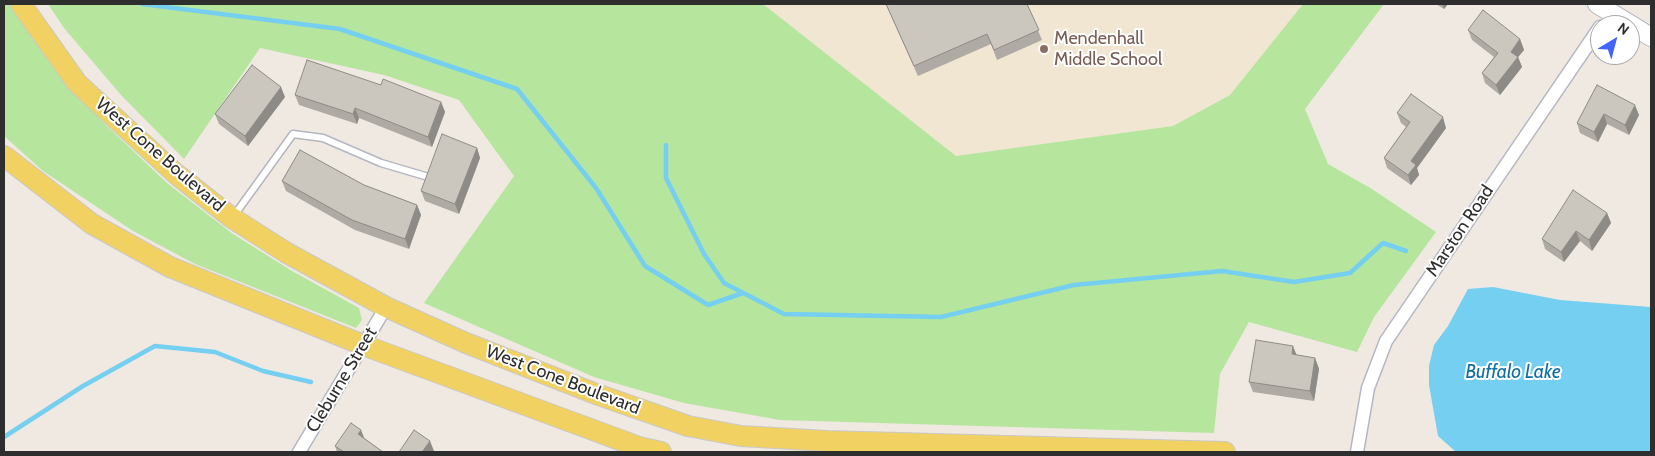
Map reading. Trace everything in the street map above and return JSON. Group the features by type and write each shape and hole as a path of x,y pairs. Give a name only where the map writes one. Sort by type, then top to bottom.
{"main road":[{"name":"West Cone Boulevard","path":"21,4 77,83 176,174 232,218 287,253 386,307 466,343 596,394 688,426 732,434 837,442 1225,452"},
{"name":"West Cone Boulevard","path":"4,156 92,224 170,268 363,345 638,447 661,452"}],"street":[{"name":"Marston Road","path":"1357,452 1368,388 1386,340 1590,35"},
{"name":"Cleburne Street","path":"299,452 386,307"}],"lane":[{"path":"232,218 292,134 323,138 381,163 425,176"}],"shaded area":[{"name":"Mendenhall Middle School","path":"763,4 1303,4 1230,95 1173,126 956,156"}],"green space":[{"path":"4,4 11,4 55,65 106,125 167,183 233,234 292,271 359,308 362,320 356,328 195,264 133,231 43,171 4,136"},
{"path":"48,4 763,4 956,156 1173,126 1230,95 1303,4 1384,4 1305,109 1328,164 1372,189 1436,232 1374,317 1357,352 1249,322 1220,374 1214,433 780,420 684,403 594,377 424,303 514,176 459,100 384,75 260,48 184,159 121,95 64,28"}],"water":[{"name":"Buffalo Lake","path":"1493,287 1560,300 1651,307 1651,452 1461,452 1455,451 1438,436 1429,385 1429,366 1434,345 1448,326 1468,289"}],"building":[{"path":"886,4 1027,4 1039,30 994,50 987,34 914,66"},
{"path":"1483,10 1520,39 1511,52 1518,57 1496,85 1482,73 1498,53 1468,30"},
{"path":"307,60 381,85 383,79 441,102 428,137 355,108 353,114 295,95"},
{"path":"252,65 281,87 245,136 215,114"},
{"path":"1597,85 1635,105 1625,125 1604,114 1594,132 1577,123"},
{"path":"1411,94 1443,117 1411,161 1416,165 1408,175 1384,158 1410,122 1397,113"},
{"path":"442,134 477,148 455,204 421,191"},
{"path":"300,150 364,185 417,205 405,239 352,220 282,181"},
{"path":"1573,190 1607,213 1589,240 1576,231 1561,252 1542,239"},
{"path":"1256,340 1293,346 1292,354 1315,358 1310,391 1249,382"},
{"path":"351,423 361,430 358,434 383,452 344,452 335,446"},
{"path":"414,430 430,441 422,452 399,452"}],"waterway":[{"path":"142,4 340,29 517,89 596,188 645,266 708,305 743,293"},
{"path":"666,145 666,178 704,254 724,283 784,314 941,317 1074,285 1222,271 1294,282 1350,273 1383,243 1406,251"},
{"path":"4,437 83,386 155,346 215,352 263,371 311,382"}],"place":[{"name":"Mendenhall Middle School","path":"1044,49"}]}
